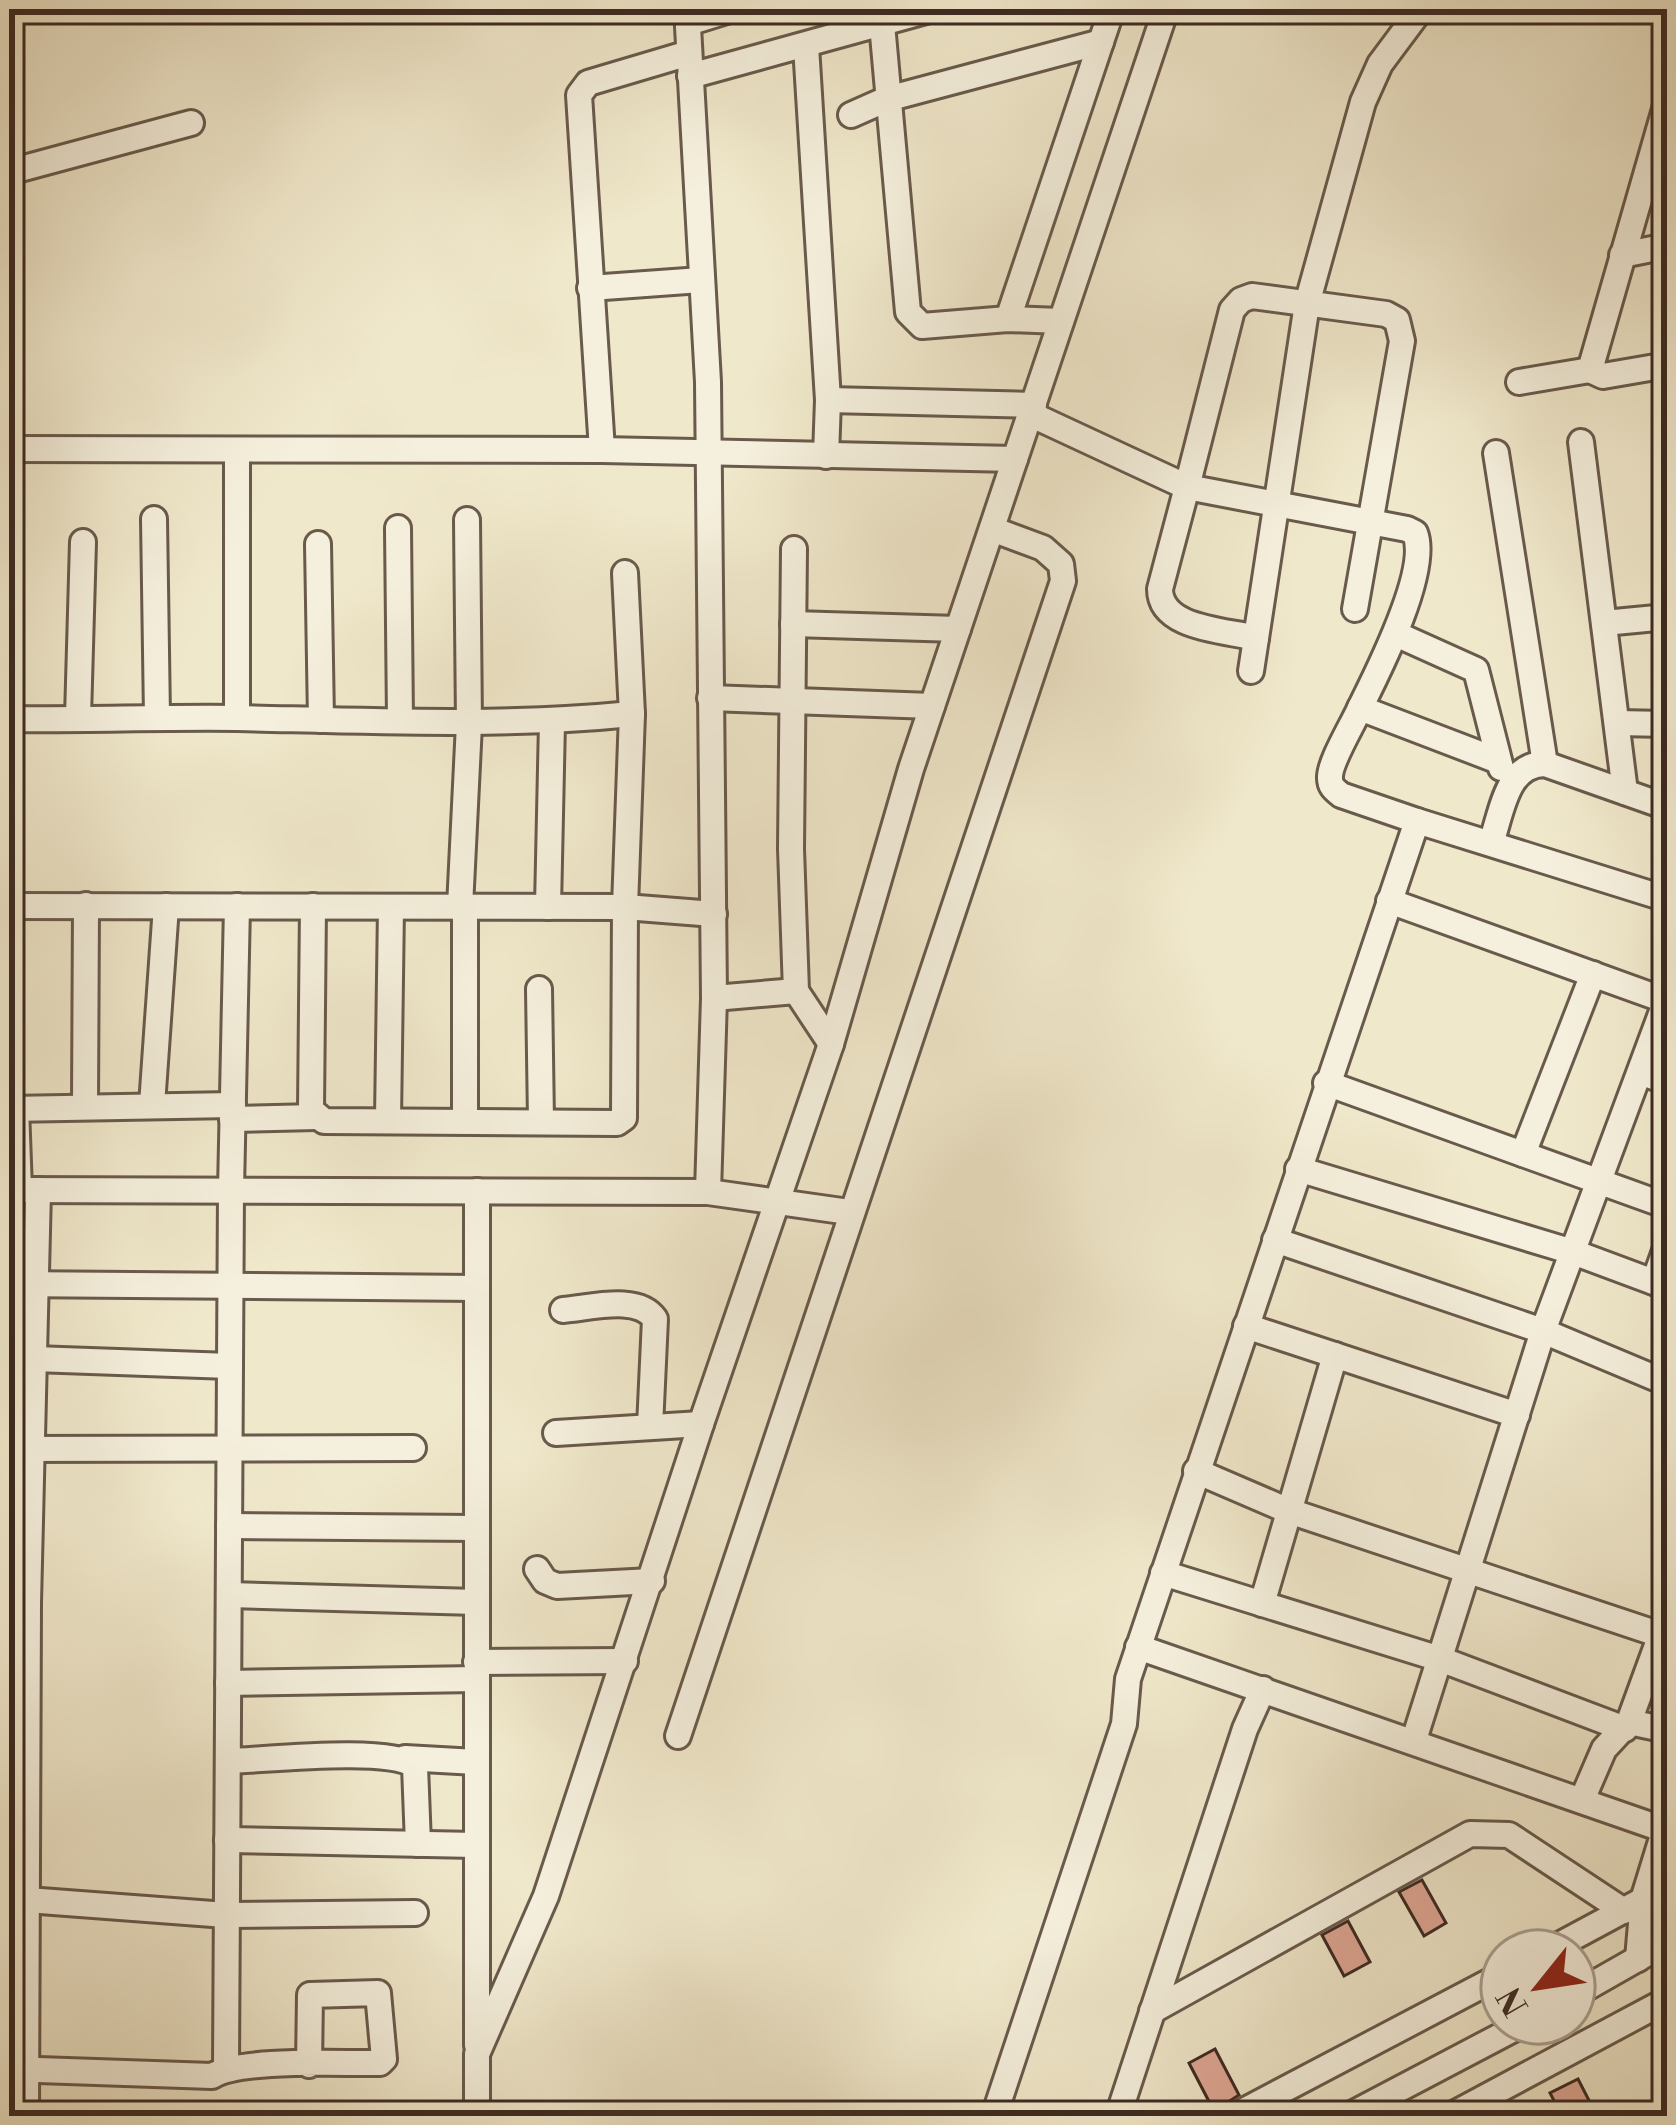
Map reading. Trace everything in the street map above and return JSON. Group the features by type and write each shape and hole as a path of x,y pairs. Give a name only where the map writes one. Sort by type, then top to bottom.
{"street":[{"path":"708,1192 715,998 709,454 687,16 733,9"},
{"path":"602,450 579,95 588,83 806,46 933,9"},
{"path":"1008,319 1112,9"},
{"path":"477,2054 546,1896 831,1044 932,706 1166,9"},
{"path":"1251,671 1307,304 1363,102 1380,64 1421,9"},
{"path":"882,24 908,312 922,326 1008,319 1061,321"},
{"path":"850,115 887,99 1101,42"},
{"path":"806,46 828,400 826,456"},
{"path":"1590,370 1667,102"},
{"path":"9,172 191,123"},
{"path":"1622,255 1667,246"},
{"path":"590,288 701,280"},
{"path":"1256,638 1173,618 1160,602 1232,310 1240,299 1252,296 1386,314 1401,328 1355,609"},
{"path":"1519,382 1590,370 1604,376 1667,365"},
{"path":"828,400 1032,410 1187,487 1407,529 1418,539 1420,550 1396,634 1333,768 1332,787 1342,795 1667,899"},
{"path":"1581,442 1625,792"},
{"path":"9,448 602,450 1015,459"},
{"path":"237,451 237,718"},
{"path":"1496,453 1545,764"},
{"path":"154,519 157,717"},
{"path":"465,1121 462,907 469,724 467,520"},
{"path":"398,528 400,720"},
{"path":"677,1736 1063,581 1061,564 1043,548 992,529"},
{"path":"78,717 83,542"},
{"path":"318,544 321,720"},
{"path":"9,549 9,559"},
{"path":"794,549 791,850 796,991 831,1044"},
{"path":"26,2116 17,2068 20,1450 34,1359 36,1285 12,1108 152,1105 324,1121 617,1123 624,1118 632,714 625,573"},
{"path":"1604,623 1667,617"},
{"path":"793,623 958,628"},
{"path":"1396,634 1476,670 1505,769 1491,842"},
{"path":"710,698 932,706"},
{"path":"1360,708 1505,769 1545,764 1667,807"},
{"path":"632,714 469,724 157,717 9,720 9,906 625,907 714,914"},
{"path":"548,907 552,722"},
{"path":"1617,723 1667,724"},
{"path":"994,2116 1124,1724 1127,1678 1418,820"},
{"path":"1389,901 1667,1000 1543,1331 1414,1740"},
{"path":"86,905 86,1106"},
{"path":"152,1105 166,906"},
{"path":"226,2067 237,906"},
{"path":"313,906 311,1110 316,1117"},
{"path":"388,1120 391,907"},
{"path":"1523,1154 1592,974"},
{"path":"538,989 541,1121"},
{"path":"715,998 796,991"},
{"path":"1640,1072 1667,1082"},
{"path":"1326,1083 1667,1206"},
{"path":"1298,1169 1573,1252 1661,1284 1667,1245"},
{"path":"22,1190 708,1192 849,1212"},
{"path":"477,1191 477,2116"},
{"path":"1275,1240 1543,1331 1667,1383"},
{"path":"9,1284 477,1288"},
{"path":"563,1310 634,1305 649,1310 656,1319 650,1427"},
{"path":"1246,1326 1517,1415"},
{"path":"1262,1604 1335,1355"},
{"path":"34,1359 230,1366"},
{"path":"556,1433 701,1424"},
{"path":"20,1450 413,1448"},
{"path":"1196,1471 1289,1511 1468,1570 1664,1626 1627,1725 1604,1750 1582,1800"},
{"path":"229,1526 476,1528"},
{"path":"537,1569 545,1581 556,1586 652,1581"},
{"path":"1163,1574 1440,1659 1627,1725 1667,1730"},
{"path":"229,1595 476,1602"},
{"path":"1138,1647 1666,1826 1634,1906 1638,1959"},
{"path":"228,1683 625,1661"},
{"path":"1118,2116 1245,1729 1263,1689"},
{"path":"228,1761 376,1755 476,1762"},
{"path":"405,1758 415,1766 418,1844"},
{"path":"1152,2012 1470,1834 1509,1835 1634,1906"},
{"path":"227,1840 476,1846"},
{"path":"1594,1927 1667,1887"},
{"path":"21,1909 226,1915 415,1912"},
{"path":"1598,1982 1667,1942"},
{"path":"1234,2116 1478,1988"},
{"path":"1450,2116 1667,2000"},
{"path":"1348,2116 1377,2109 1484,2047"},
{"path":"17,2068 212,2075 226,2067 309,2066"}],"building":[{"path":"1422,1880 1446,1923 1424,1936 1399,1892"},
{"path":"1348,1921 1370,1962 1344,1976 1322,1935"},
{"path":"1215,2049 1239,2095 1214,2111 1189,2063"},
{"path":"1578,2079 1597,2116 1562,2116 1550,2093"}]}
